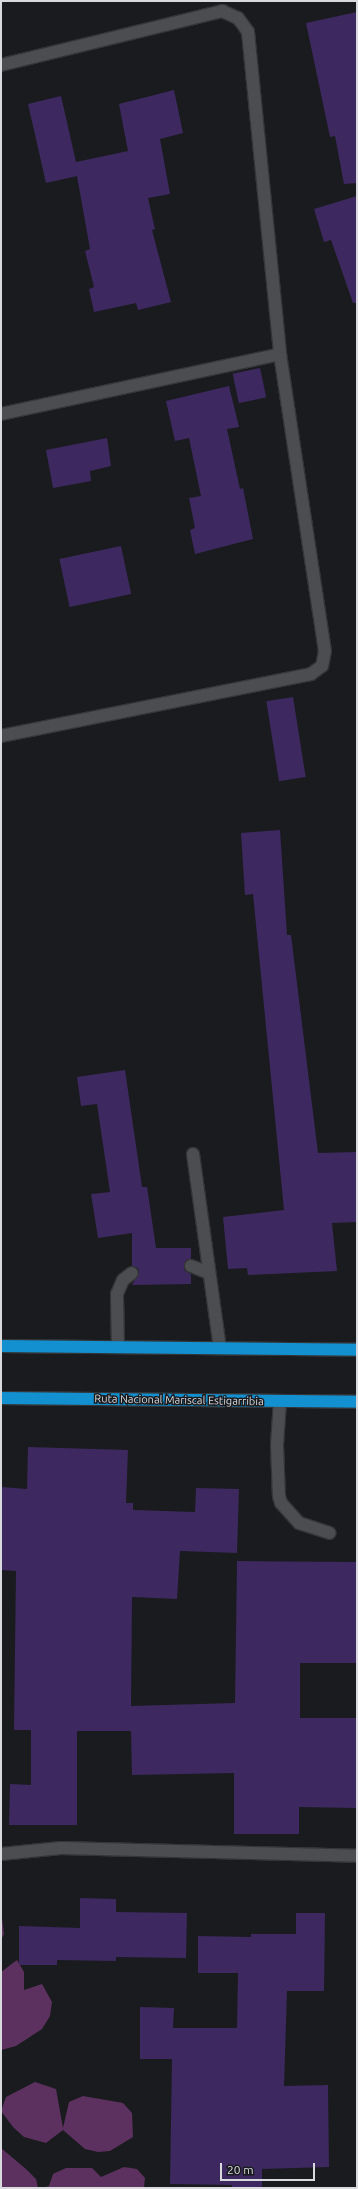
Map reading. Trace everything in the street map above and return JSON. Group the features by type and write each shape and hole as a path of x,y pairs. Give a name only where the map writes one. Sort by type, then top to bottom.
{"highway":[{"path":"1,1346 357,1350"},
{"name":"Ruta Nacional Mariscal Estigarribia","path":"1,1398 357,1402"}],"street":[{"path":"1,65 222,11 238,18 248,32 280,354 325,652 322,666 311,674 1,736"},
{"path":"1,414 280,354"},
{"path":"193,1154 220,1348"},
{"path":"191,1266 209,1273"},
{"path":"118,1348 117,1294 123,1280 132,1273"},
{"path":"280,1401 277,1445 279,1496 281,1503 299,1523 329,1533"},
{"path":"1,1854 61,1848 357,1856"}],"shaded area":[{"path":"1,1910 4,1934 1,1940"},
{"path":"17,1960 24,1972 24,1990 42,1984 52,2002 50,2016 42,2029 16,2046 1,2050 1,1972"},
{"path":"35,2082 56,2089 63,2128 69,2102 83,2096 123,2103 132,2113 133,2137 110,2151 98,2152 85,2149 63,2130 46,2143 24,2137 13,2127 1,2111 6,2097"},
{"path":"1,2148 36,2179 38,2188 1,2188"},
{"path":"124,2167 137,2169 145,2178 144,2188 41,2188 49,2186 53,2174 66,2168 92,2168 101,2177"}],"building":[{"path":"357,12 357,183 344,184 335,136 330,137 306,23"},
{"path":"174,90 183,133 160,139 170,194 148,198 155,229 152,230 171,302 138,310 136,303 94,312 89,289 94,287 85,251 90,249 77,176 46,183 28,104 61,96 76,162 128,151 119,104"},
{"path":"357,196 357,303 353,303 331,240 324,242 314,209"},
{"path":"260,368 266,397 239,403 233,374"},
{"path":"229,386 239,427 227,429 240,489 243,488 253,539 195,554 190,530 195,528 189,498 201,496 189,438 175,441 166,401"},
{"path":"107,438 111,466 90,471 91,481 53,488 46,450"},
{"path":"121,546 131,594 70,607 59,559"},
{"path":"293,697 306,777 279,781 266,701"},
{"path":"280,830 287,935 291,935 318,1153 357,1152 357,1222 332,1223 337,1271 248,1275 247,1268 228,1269 223,1217 284,1210 253,894 245,895 241,833"},
{"path":"125,1070 142,1187 147,1187 156,1248 191,1248 191,1259 186,1260 184,1267 185,1271 191,1274 191,1284 132,1285 139,1272 138,1268 132,1266 132,1233 98,1238 91,1194 110,1192 97,1104 81,1106 77,1077"},
{"path":"28,1447 128,1450 126,1503 133,1503 133,1510 195,1512 196,1488 239,1489 237,1553 180,1551 177,1599 132,1597 131,1706 235,1703 237,1561 357,1562 357,1663 300,1663 300,1718 357,1718 357,1808 299,1807 299,1834 234,1834 234,1773 132,1775 131,1731 77,1731 77,1825 9,1825 10,1784 31,1785 31,1730 14,1730 16,1571 1,1570 1,1487 27,1489"},
{"path":"80,1898 116,1899 116,1912 187,1913 186,1958 116,1957 116,1961 57,1960 57,1965 19,1965 19,1926 80,1928"},
{"path":"296,1913 325,1913 324,1991 287,1991 284,2086 328,2085 329,2167 262,2169 262,2187 170,2184 172,2059 140,2059 140,2007 174,2008 173,2028 237,2028 238,1973 198,1973 198,1936 251,1937 251,1934 296,1934"}]}
